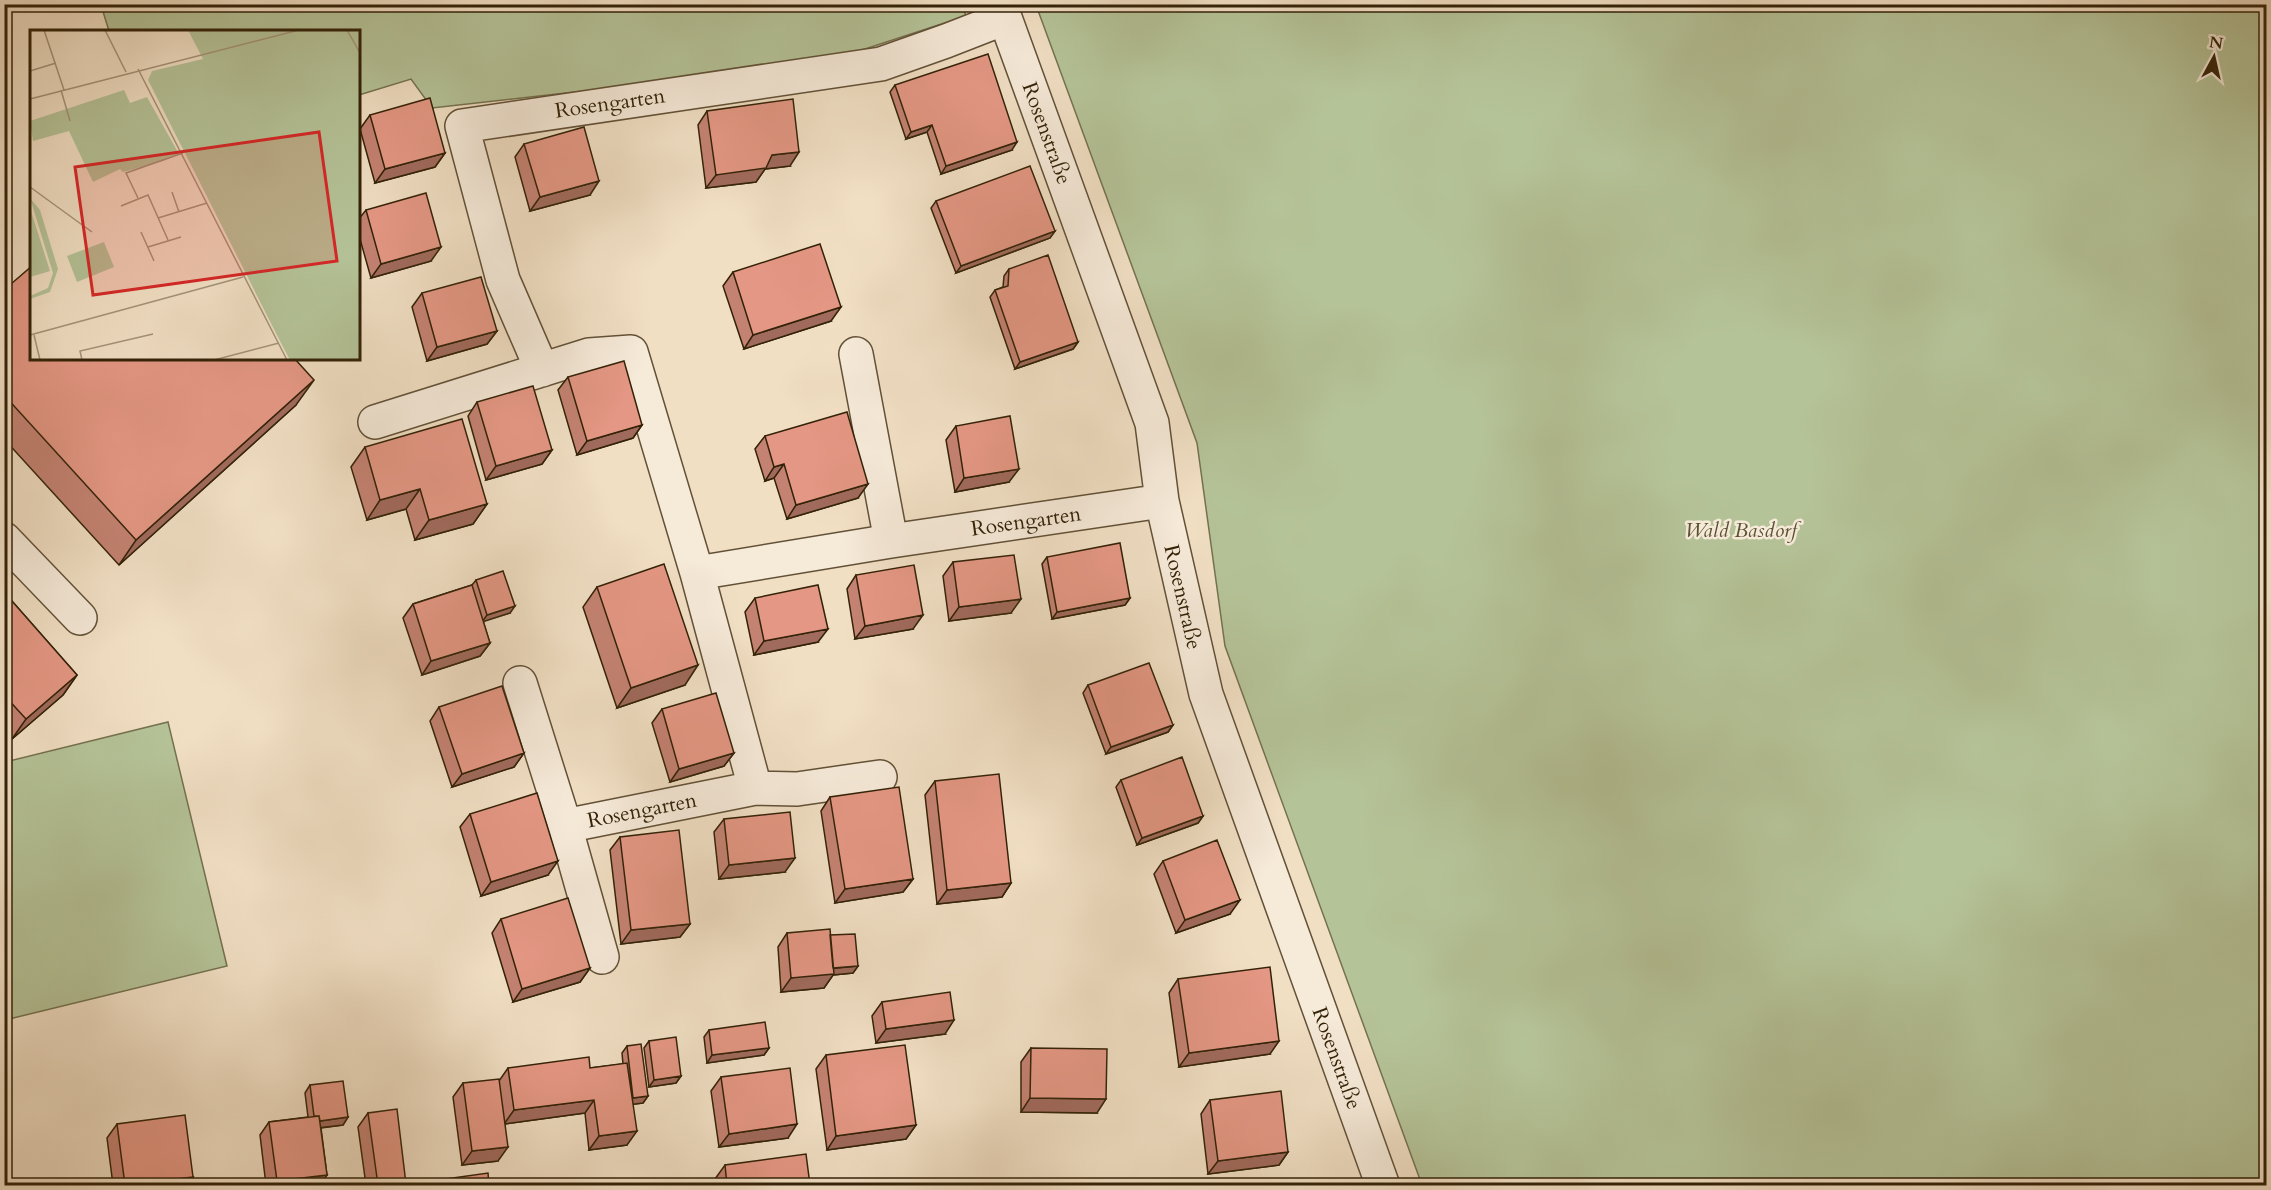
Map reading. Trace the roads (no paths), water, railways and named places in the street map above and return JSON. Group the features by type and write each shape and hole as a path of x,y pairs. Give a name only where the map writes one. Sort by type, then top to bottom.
{"street":[{"name":"Rosengarten","path":"542,370 503,280 462,126 881,64 946,41 1002,11"},
{"name":"Rosenstraße","path":"1002,11 1152,423 1162,501 1206,694 1383,1185"},
{"path":"375,422 589,355 631,352 697,573 755,788"},
{"path":"856,354 891,542"},
{"name":"Rosengarten","path":"697,573 1162,501"},
{"path":"4,539 80,618"},
{"name":"Rosengarten","path":"520,683 565,826 602,957"},
{"name":"Rosengarten","path":"565,826 755,788 797,789 880,777"}],"park label":[{"name":"Wald Basdorf","path":"1741,530"}]}
